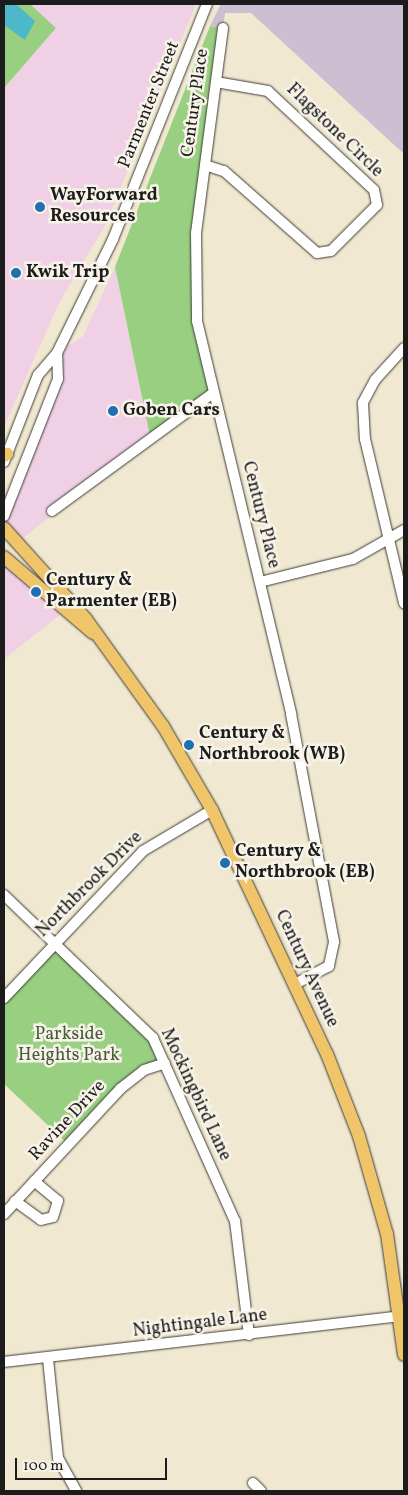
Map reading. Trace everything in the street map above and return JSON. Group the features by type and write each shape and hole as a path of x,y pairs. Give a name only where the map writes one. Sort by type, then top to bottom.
{"main road":[{"name":"Century Avenue","path":"4,528 86,619 93,633 163,726 212,810 341,1087 368,1162 402,1316 404,1355"},
{"name":"Century Avenue","path":"4,557 93,633"}],"street":[{"name":"Parmenter Street","path":"5,458 38,375 57,352 113,239 207,4"},
{"name":"Century Place","path":"223,28 196,233 197,321 212,394 260,582 291,714 334,942 329,966 294,985"},
{"name":"Flagstone Circle","path":"205,165 224,171 317,253 331,251 377,205 374,190 268,91 216,82"},
{"path":"404,348 366,396 367,445 404,602"},
{"name":"Parmenter Street","path":"4,516 58,379 57,352"},
{"path":"52,511 212,394"},
{"path":"260,582 353,559 390,540 404,530"},
{"name":"Northbrook Drive","path":"4,998 143,851 212,810"},
{"name":"Mockingbird Lane","path":"4,896 150,1035 235,1221 249,1335"},
{"name":"Ravine Drive","path":"4,1214 120,1088 144,1070 164,1063"},
{"path":"15,1202 41,1220 53,1216 58,1201 34,1181"},
{"name":"Nightingale Lane","path":"4,1362 402,1316"},
{"path":"48,1358 58,1458 76,1491"},
{"path":"253,1484 261,1491"}],"shaded area":[{"path":"30,4 196,4 106,224 59,303 4,427 4,88 56,28"},
{"path":"221,4 404,4 404,154 251,13 225,13 223,28 210,26"},
{"path":"115,267 150,436 18,542 4,528 4,516 58,379 57,353 83,336"},
{"path":"4,557 65,611 4,659"}],"green space":[{"path":"4,4 30,4 56,28 4,88"},
{"path":"210,26 223,28 195,277 212,394 150,436 115,267"},
{"name":"Parkside Heights Park","path":"54,944 151,1035 165,1063 144,1070 68,1144 4,1084 4,998"}],"water":[{"path":"4,4 16,4 35,21 25,40 4,25"}],"place":[{"name":"WayForward Resources","path":"40,207"},
{"name":"Kwik Trip","path":"16,273"},
{"name":"Goben Cars","path":"113,411"},
{"name":"Century & Parmenter (EB)","path":"36,592"},
{"name":"Century & Northbrook (WB)","path":"189,745"},
{"name":"Century & Northbrook (EB)","path":"225,863"}]}
